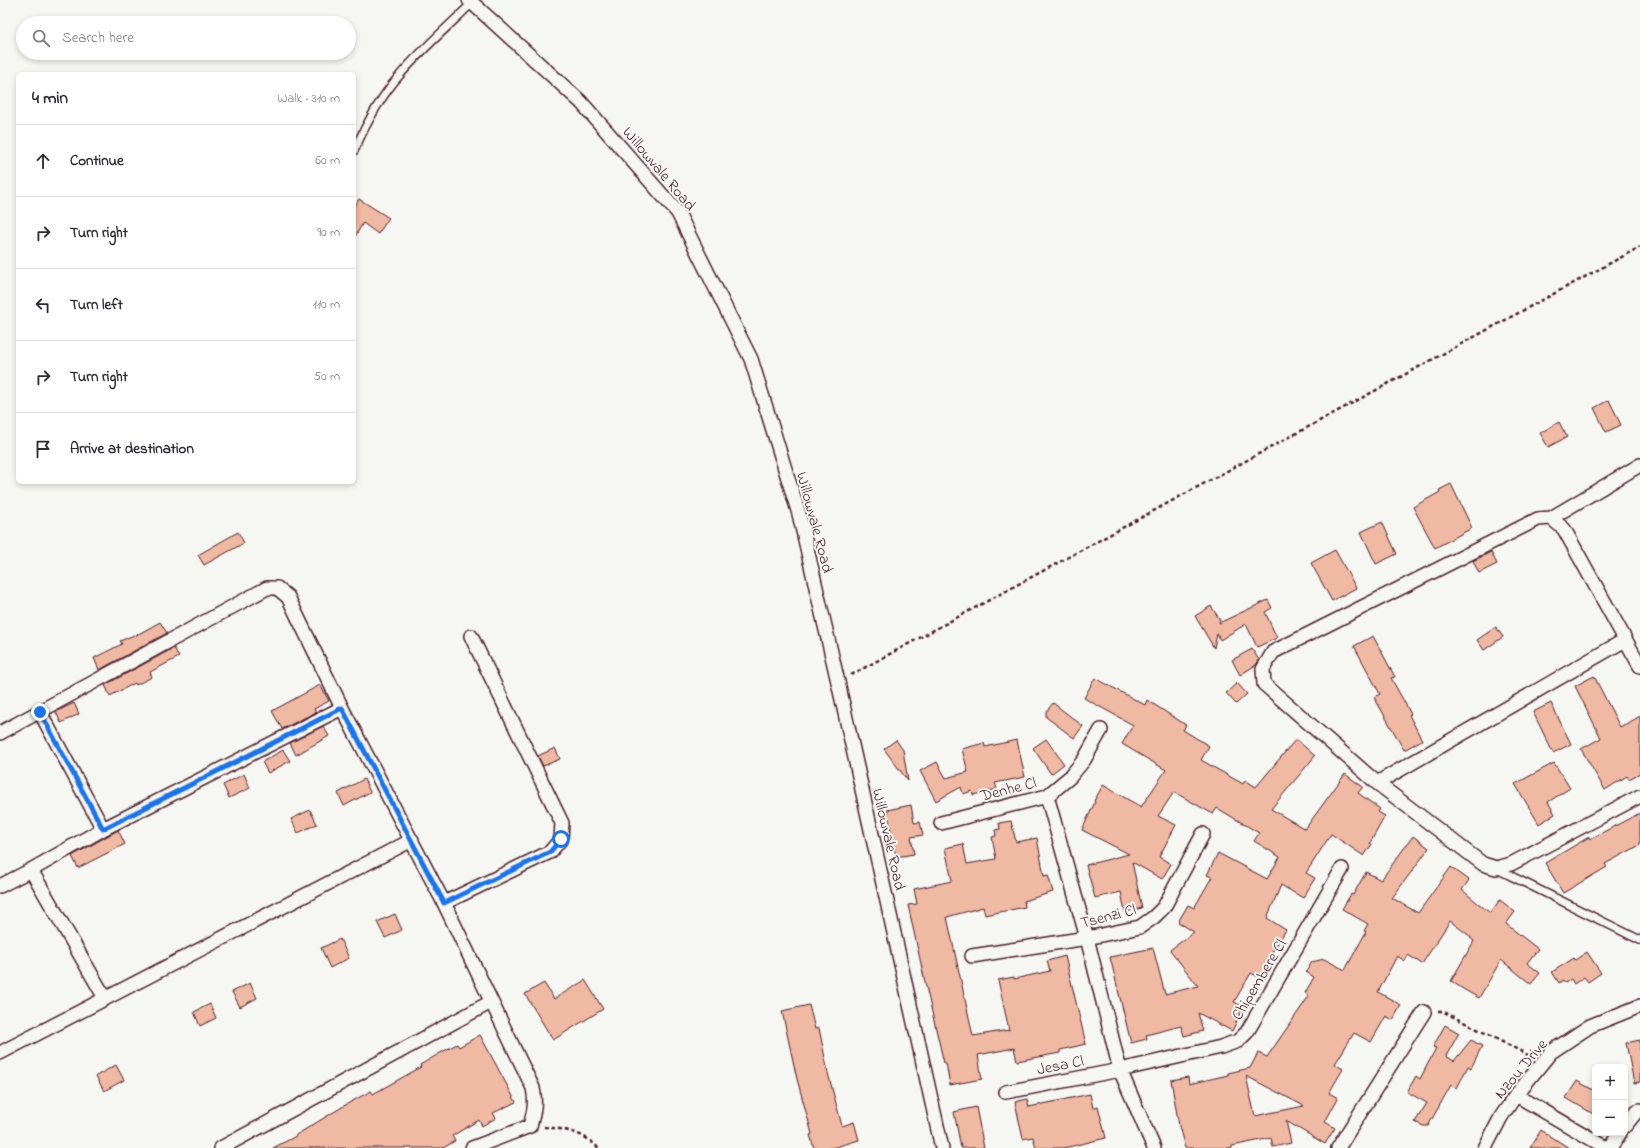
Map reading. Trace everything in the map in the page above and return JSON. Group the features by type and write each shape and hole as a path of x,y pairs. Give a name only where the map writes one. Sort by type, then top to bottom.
{"street":[{"name":"Willowvale Road","path":"470,2 581,102 678,213 751,359 799,514 942,1148"},
{"path":"1640,465 1551,518 1538,519 1273,652 1263,669 1264,684 1377,783 1483,864 1496,868 1511,864 1640,796"},
{"path":"1551,518 1564,530 1640,666"},
{"path":"0,733 267,588 277,588 288,597 342,708 444,903 533,1088 535,1100 530,1126 472,1148"},
{"path":"444,903 550,852 561,839 562,823 471,636"},
{"path":"1377,783 1625,640"},
{"path":"0,886 103,829 342,708"},
{"path":"40,712 103,829"},
{"name":"Denhe Cl","path":"941,823 1047,796 1070,778 1084,760 1101,730"},
{"path":"1047,796 1087,938 1120,1070 1154,1148"},
{"name":"Tsenzi Cl","path":"972,956 1087,938 1140,927 1154,917 1164,907 1203,834"},
{"path":"0,1053 412,840"},
{"name":"Chipembere Cl","path":"1120,1070 1221,1047 1238,1041 1247,1032 1342,869"},
{"path":"31,870 105,998"},
{"path":"221,1148 491,1002"},
{"name":"Nzou Drive","path":"1485,1148 1501,1117 1516,1095 1551,1052 1590,1026 1640,1006"},
{"path":"1338,1148 1424,1012"},
{"name":"Jesa Cl","path":"1006,1092 1120,1070"},
{"path":"1516,1095 1609,1148 1618,1136"},
{"path":"1628,1122 1637,1111 1640,1110"}],"lane":[{"path":"356,147 368,121 400,75 470,2"},
{"path":"1496,868 1640,940"}],"path":[{"path":"838,682 1640,247"},
{"path":"1424,1012 1442,1011 1543,1062"},
{"path":"530,1126 569,1130 593,1142 598,1148"}],"building":[{"path":"359,199 389,218 378,234 363,223 356,235 356,204"},
{"path":"1609,400 1621,425 1606,432 1594,408"},
{"path":"1559,422 1567,437 1548,447 1540,433"},
{"path":"1451,484 1472,528 1435,548 1413,507"},
{"path":"1382,522 1397,554 1376,564 1361,532"},
{"path":"238,532 244,543 204,565 198,555"},
{"path":"1335,550 1356,588 1332,601 1311,563"},
{"path":"1491,552 1497,564 1479,573 1473,561"},
{"path":"1268,600 1272,608 1265,612 1277,638 1257,647 1246,624 1220,640 1217,634 1214,648 1195,616 1211,606 1220,620 1219,623"},
{"path":"160,622 167,633 99,670 94,658 122,644 120,641 134,635 135,636"},
{"path":"1496,627 1503,637 1484,650 1477,640"},
{"path":"1373,636 1395,677 1391,678 1411,714 1409,715 1422,740 1404,750 1374,697 1380,694 1354,646"},
{"path":"174,648 179,657 150,672 152,677 136,685 135,683 110,696 105,685"},
{"path":"1252,649 1259,660 1256,665 1240,675 1232,660"},
{"path":"1594,676 1620,727 1640,716 1640,773 1629,779 1627,776 1605,790 1581,749 1601,738 1575,686"},
{"path":"1095,678 1145,705 1147,700 1186,725 1183,730 1209,746 1201,760 1243,784 1245,780 1256,787 1296,739 1315,756 1271,809 1305,829 1345,774 1363,787 1358,793 1380,809 1378,812 1385,816 1370,843 1372,844 1364,856 1331,834 1306,873 1315,878 1303,898 1281,885 1267,918 1286,930 1271,954 1276,958 1264,980 1251,973 1234,1002 1244,1007 1232,1031 1198,1013 1203,1031 1184,1036 1181,1026 1146,1035 1147,1039 1131,1043 1110,957 1153,948 1165,994 1198,986 1170,950 1194,932 1178,922 1188,905 1194,908 1212,877 1207,875 1218,853 1267,879 1280,857 1254,841 1259,833 1217,808 1213,814 1174,792 1158,816 1176,825 1159,857 1171,864 1162,879 1132,862 1142,908 1125,912 1121,892 1095,898 1086,865 1129,854 1082,830 1095,802 1094,801 1103,785 1141,807 1166,770 1122,744 1133,725 1084,698"},
{"path":"1237,683 1247,694 1236,704 1226,693"},
{"path":"320,685 329,701 314,709 316,712 282,729 272,711"},
{"path":"74,703 79,714 61,723 56,712"},
{"path":"1053,703 1083,726 1074,738 1046,717 1046,712"},
{"path":"1551,703 1571,744 1553,753 1533,712"},
{"path":"323,726 329,736 296,755 290,743"},
{"path":"1046,739 1064,764 1051,774 1033,748"},
{"path":"896,740 903,750 908,781 884,749"},
{"path":"1017,740 1025,777 995,783 997,789 973,795 972,791 963,794 961,787 936,801 920,771 937,762 946,778 968,772 962,749 984,743 985,747"},
{"path":"555,748 560,759 543,766 538,756"},
{"path":"283,750 290,761 268,773 262,762"},
{"path":"1554,763 1570,788 1548,802 1555,814 1539,824 1515,784"},
{"path":"244,774 250,788 229,798 223,785"},
{"path":"364,779 370,792 344,806 338,793"},
{"path":"911,805 914,823 920,822 923,835 911,837 914,854 896,857 887,810"},
{"path":"310,810 317,824 298,833 291,819"},
{"path":"1640,813 1640,845 1605,864 1607,867 1563,893 1545,863 1589,837 1590,839"},
{"path":"1011,821 1016,842 1037,838 1044,876 1048,875 1053,892 1024,901 1025,907 985,915 983,907 947,917 973,1036 1009,1030 998,980 1014,977 1014,979 1050,971 1047,961 1065,956 1086,1044 1060,1050 1060,1053 1017,1061 1014,1048 978,1055 982,1079 950,1085 908,905 917,904 914,889 952,881 945,848 963,844 967,864 996,859 992,837 996,836 995,830 1000,829 999,823"},
{"path":"118,830 125,844 78,868 72,856"},
{"path":"1413,836 1429,848 1392,898 1418,913 1451,867 1469,880 1462,890 1490,913 1500,900 1515,912 1506,924 1538,949 1527,963 1540,973 1531,984 1501,960 1479,998 1463,989 1451,981 1474,941 1450,921 1422,964 1408,955 1405,961 1397,956 1378,992 1401,1005 1393,1020 1386,1016 1371,1042 1354,1033 1335,1064 1343,1069 1329,1093 1338,1098 1325,1122 1335,1128 1325,1144 1286,1121 1291,1143 1273,1147 1271,1138 1232,1146 1232,1148 1185,1148 1179,1126 1171,1080 1188,1077 1189,1084 1228,1075 1228,1073 1250,1068 1258,1053 1267,1057 1309,996 1305,993 1314,977 1306,972 1312,962 1324,959 1345,970 1366,932 1364,931 1368,924 1342,909 1351,894 1353,895 1366,872 1381,880","holes":["1246,1076 1304,1106 1255,1116"]},
{"path":"395,914 402,930 385,938 377,922"},
{"path":"340,939 349,958 330,968 321,948"},
{"path":"1587,952 1601,973 1588,982 1584,977 1574,984 1571,979 1565,983 1563,980 1559,983 1552,972 1574,958 1575,960"},
{"path":"585,980 603,1009 553,1040 525,994 544,983 554,999"},
{"path":"250,983 257,998 240,1007 232,992"},
{"path":"210,1004 216,1018 200,1026 194,1012"},
{"path":"809,1005 815,1029 819,1028 828,1073 842,1126 854,1122 859,1140 832,1148 814,1148 810,1135 812,1134 797,1079 782,1011"},
{"path":"1445,1025 1459,1033 1446,1056 1454,1061 1471,1040 1482,1046 1471,1068 1468,1066 1457,1088 1451,1085 1428,1126 1423,1126 1415,1122 1427,1103 1407,1092 1416,1076 1420,1079 1436,1048 1433,1047"},
{"path":"480,1035 516,1102 493,1113 496,1118 482,1126 479,1120 452,1136 455,1141 443,1148 273,1148 296,1136 347,1104 371,1091 373,1094 421,1067 420,1065 442,1052 457,1044 459,1047"},
{"path":"1640,1040 1640,1082 1634,1083 1626,1043"},
{"path":"116,1065 124,1080 104,1091 96,1076"},
{"path":"1577,1081 1592,1089 1592,1113 1566,1098"},
{"path":"1090,1094 1093,1108 1098,1106 1106,1138 1064,1148 1036,1148 1033,1137 1023,1139 1015,1102 1027,1099 1029,1107"},
{"path":"976,1107 984,1148 961,1148 954,1112"},
{"path":"1541,1130 1569,1148 1530,1148"}],"route":[{"path":"40,712 103,829 342,708 444,903 550,852 561,839"}]}
